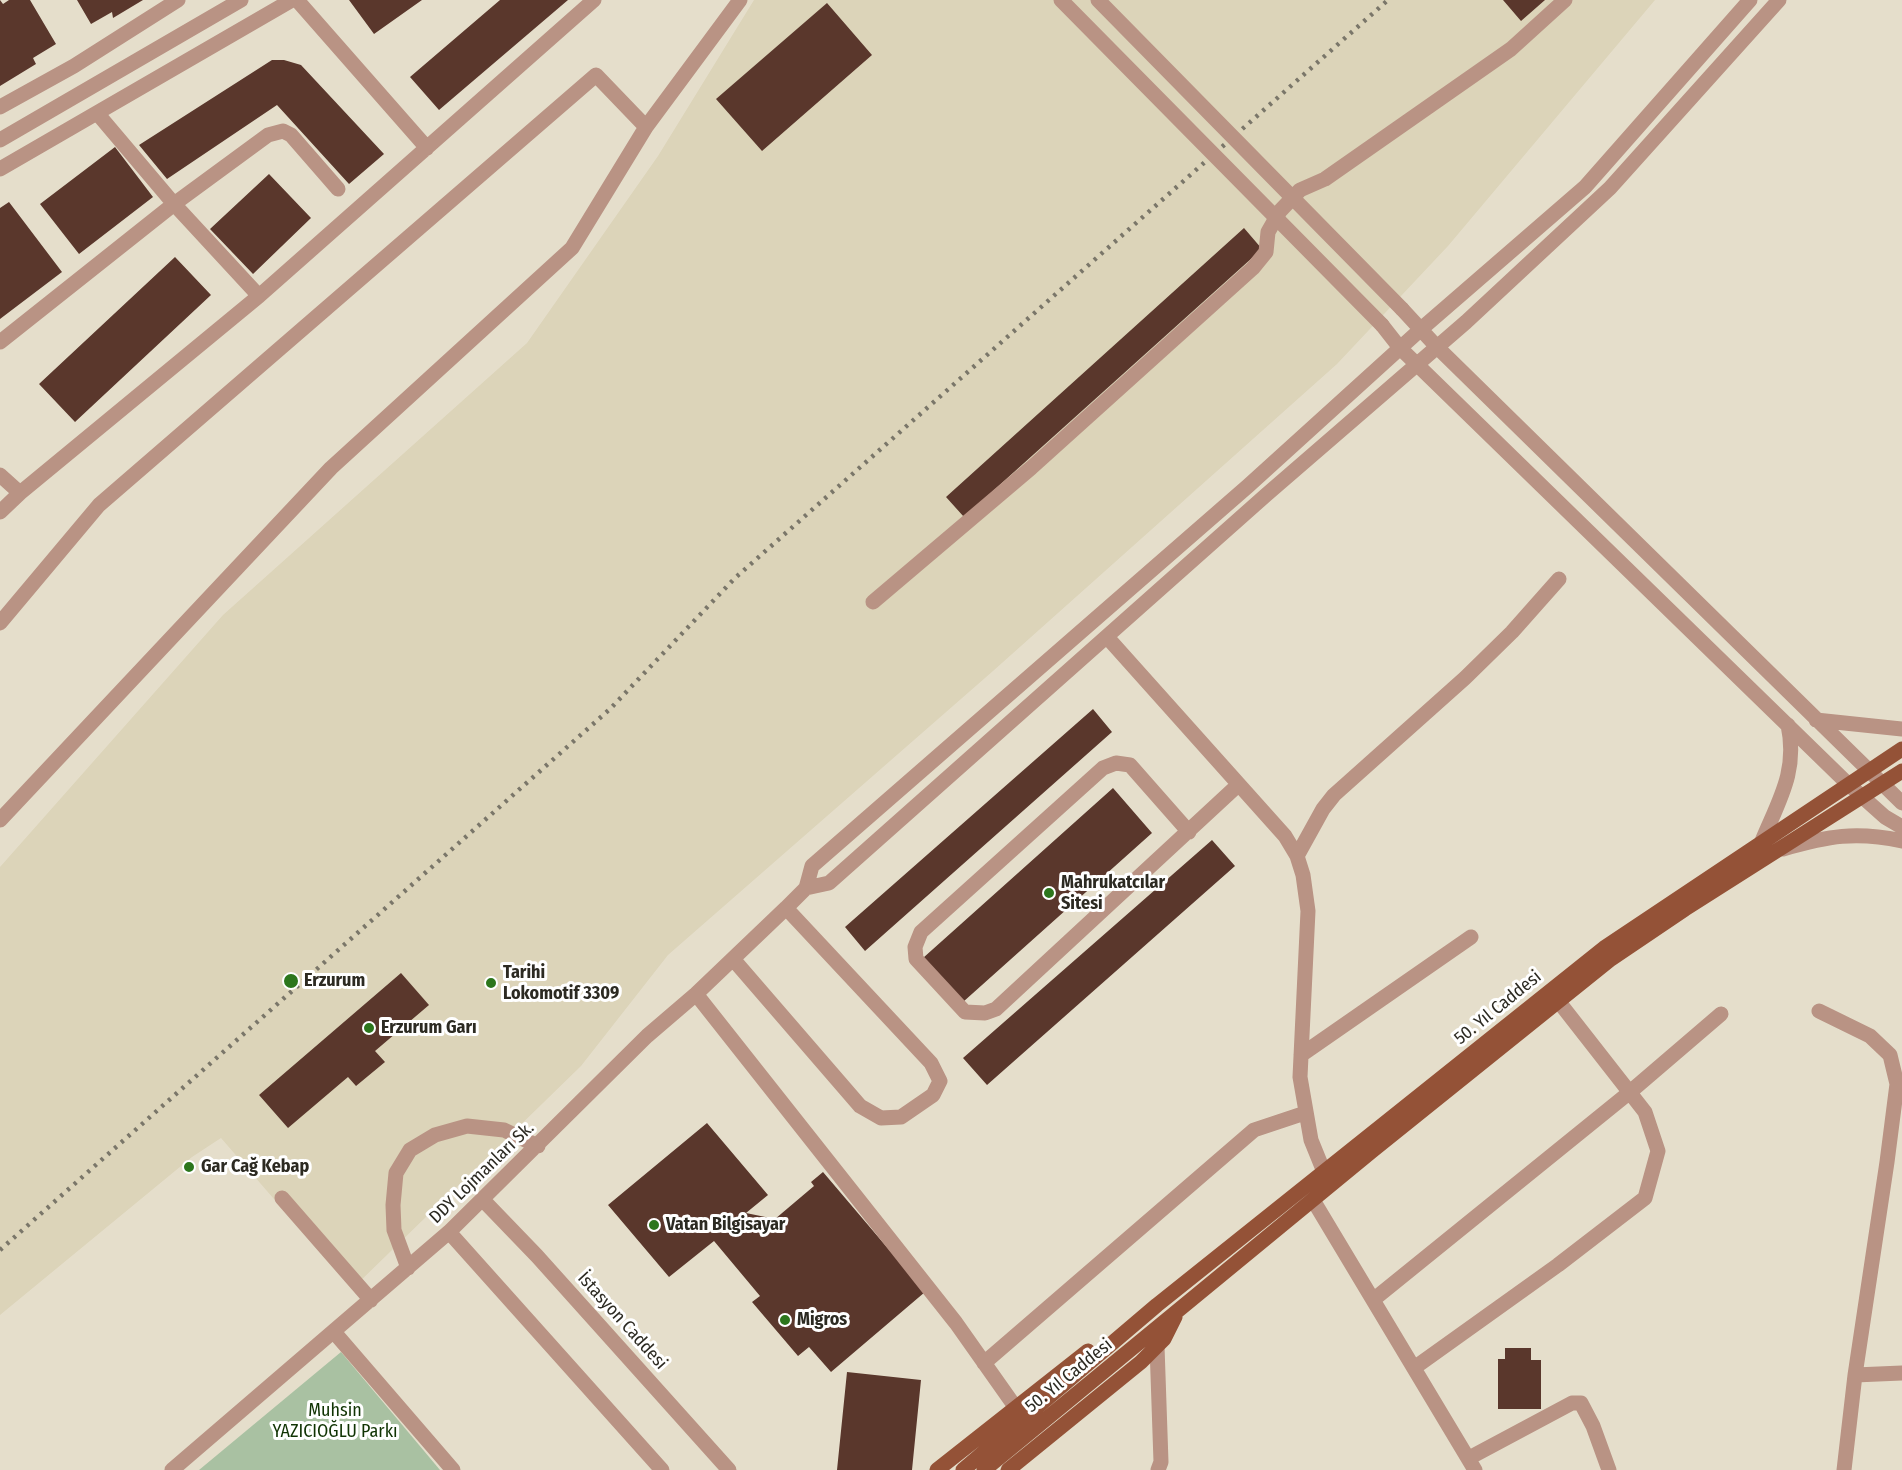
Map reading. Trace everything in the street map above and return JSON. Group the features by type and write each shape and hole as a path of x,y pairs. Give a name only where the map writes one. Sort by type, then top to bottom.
{"main road":[{"name":"50. Yıl Caddesi","path":"963,1470 1136,1323 1604,948 1902,749"},
{"name":"50. Yıl Caddesi","path":"984,1470 1313,1200 1633,944 1902,771"},
{"name":"50. Yıl Caddesi","path":"1008,1470 1141,1362 1164,1339 1178,1311"},
{"name":"50. Yıl Caddesi","path":"937,1470 1102,1340 1122,1327 1136,1323"}],"street":[{"path":"0,107 74,66 178,0"},
{"path":"0,140 241,0"},
{"path":"0,169 97,113 265,7 292,0"},
{"path":"297,0 427,148"},
{"path":"0,512 259,296 594,0"},
{"path":"0,820 331,468 572,248 646,127 740,0"},
{"path":"1061,0 1382,325 1400,348 1848,784 1885,817 1902,827"},
{"path":"1098,0 1437,347 1902,803"},
{"path":"873,602 1031,468 1253,268 1266,252 1268,232 1280,211 1300,190 1325,179 1510,49 1564,0"},
{"path":"1750,0 1586,187 1420,330 1248,486 812,866 806,888 829,883 1466,322 1610,188 1779,0"},
{"path":"0,623 99,505 596,75 646,127"},
{"path":"97,113 174,204 259,296"},
{"path":"0,342 174,204 268,135 283,131 291,135 338,189"},
{"path":"0,475 20,493"},
{"path":"1297,855 1323,809 1334,795 1465,678 1512,632 1559,579"},
{"path":"1107,637 1285,837 1297,855 1303,875 1308,911 1300,1077 1311,1140 1324,1172"},
{"path":"1816,720 1902,729"},
{"path":"1762,841 1785,790 1790,773 1792,742 1788,725"},
{"path":"1189,832 1130,765 1116,763 1103,768 921,933 915,947 916,959 965,1012 985,1012 996,1009 1189,832 1238,785"},
{"path":"1775,852 1824,837 1873,836 1902,841"},
{"name":"DDY Lojmanları Sk.","path":"172,1470 484,1201 647,1036 696,994 806,888"},
{"path":"733,959 860,1106 881,1118 901,1118 933,1095 940,1081 931,1063 786,908"},
{"path":"1301,1054 1471,937"},
{"path":"696,994 956,1323 1016,1408"},
{"path":"1414,1368 1558,1265 1646,1198 1658,1150 1646,1112 1559,1002"},
{"path":"1819,1011 1870,1036 1890,1055 1897,1084 1895,1164 1855,1375 1844,1470"},
{"path":"1373,1300 1630,1092 1721,1014"},
{"path":"984,1363 1254,1130 1305,1113"},
{"path":"408,1268 394,1230 393,1205 396,1173 410,1150 435,1135 467,1126 504,1130 538,1146"},
{"path":"282,1198 371,1300"},
{"path":"1313,1200 1472,1464 1572,1403 1581,1403 1593,1426 1610,1470"},
{"name":"İstasyon Caddesi","path":"484,1201 537,1256 719,1467"},
{"path":"449,1232 662,1470"},
{"path":"334,1332 453,1470"},
{"path":"1157,1346 1164,1467"},
{"path":"1855,1375 1902,1373"}],"shaded area":[{"path":"754,0 1655,0 1448,246 1337,364 993,671 668,955 581,1066 352,1289 221,1138 192,1157 0,1315 0,867 223,615 527,343 658,156"}],"green space":[{"name":"Muhsin YAZICIOĞLU Parkı","path":"341,1352 440,1470 199,1470"}],"building":[{"path":"0,0 3,4 9,0 30,0 56,44 33,58 36,64 0,86"},
{"path":"77,0 143,0 113,18 112,12 91,24"},
{"path":"349,0 422,0 374,34"},
{"path":"500,0 568,0 439,110 410,77"},
{"path":"1503,0 1545,0 1521,21"},
{"path":"827,3 872,55 762,151 716,99"},
{"path":"272,60 284,60 301,65 384,154 349,184 277,105 167,179 139,145"},
{"path":"115,147 153,197 79,254 40,204"},
{"path":"269,174 311,218 253,274 210,229"},
{"path":"9,202 62,272 0,319 0,208"},
{"path":"1244,228 1262,249 964,517 946,497"},
{"path":"175,257 211,295 75,422 39,384"},
{"path":"1093,709 1112,732 865,951 845,927"},
{"path":"1113,788 1152,833 963,1002 923,958"},
{"path":"1212,840 1235,866 987,1085 963,1058"},
{"name":"Erzurum Garı","path":"401,973 429,1005 375,1051 385,1062 356,1086 348,1077 288,1128 259,1095"},
{"path":"707,1123 768,1195 746,1213 775,1219 814,1186 811,1182 823,1172 925,1292 831,1372 809,1347 798,1356 752,1302 760,1296 714,1241 669,1277 608,1205"},
{"path":"1505,1348 1531,1348 1531,1360 1541,1360 1541,1409 1498,1409 1498,1359 1505,1359"},
{"path":"847,1372 921,1380 912,1470 837,1470"}],"railway":[{"path":"0,1250 610,709 735,578 1388,0"}],"place":[{"name":"Mahrukatcılar Sitesi","path":"1049,893"},
{"name":"Erzurum","path":"291,981"},
{"name":"Tarihi Lokomotif 3309","path":"491,983"},
{"name":"Erzurum Garı","path":"369,1028"},
{"name":"Gar Cağ Kebap","path":"189,1167"},
{"name":"Vatan Bilgisayar","path":"654,1225"},
{"name":"Migros","path":"785,1320"}]}
